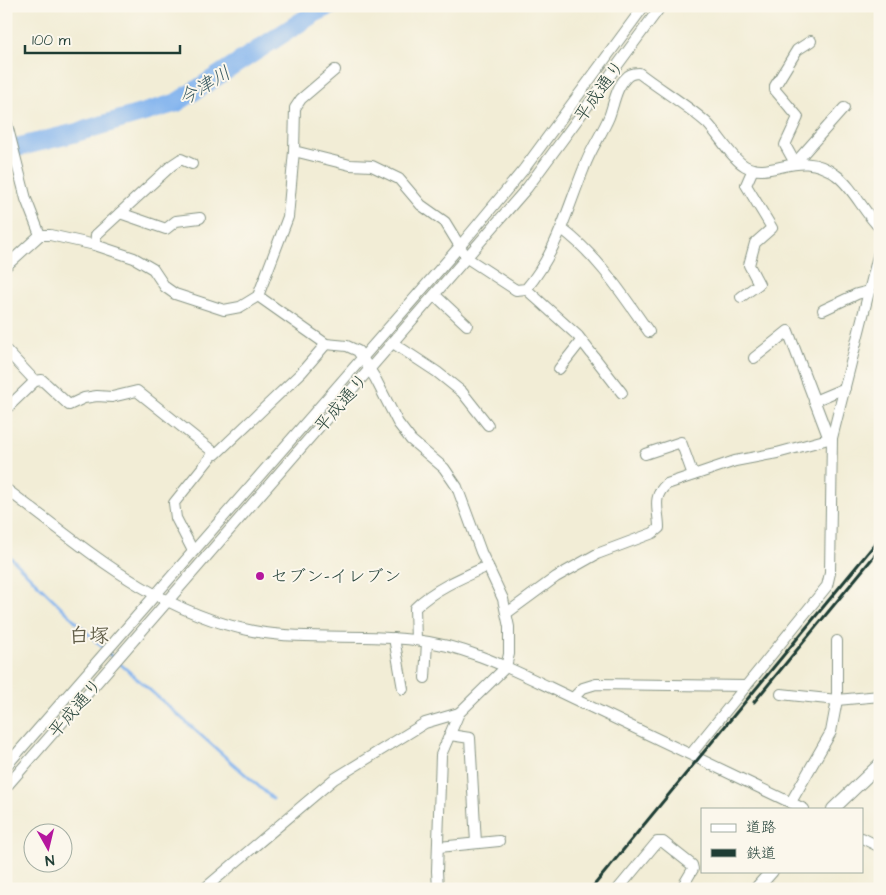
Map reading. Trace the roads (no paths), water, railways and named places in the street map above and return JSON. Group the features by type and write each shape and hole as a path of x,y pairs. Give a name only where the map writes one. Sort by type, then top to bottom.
{"main road":[{"path":"833,808 880,764"},
{"path":"758,888 771,872"}],"street":[{"name":"平成通り","path":"6,766 460,246 524,168 644,6"},
{"name":"平成通り","path":"6,787 527,188 661,6"},
{"path":"795,163 785,145 798,117 775,90 775,86 797,50 810,41"},
{"path":"605,58 629,76"},
{"path":"6,266 40,236 50,235 95,245 134,258 153,269 166,287 175,294 224,310 240,307 258,296 288,217 294,151 295,108 301,99 335,70"},
{"path":"294,151 350,165 372,166 399,179 421,205 445,222 467,258 516,290 526,289 539,275 556,244 584,166 609,117 621,85 629,76 640,73 706,123 744,166 768,170 805,162 821,166 837,175 868,216 880,228"},
{"path":"795,163 844,108"},
{"path":"6,121 26,199 40,236"},
{"path":"95,245 96,235 172,165 181,159 192,164"},
{"path":"741,297 759,284 749,265 755,244 772,228 746,185 753,169"},
{"path":"120,213 166,229 176,221 200,218"},
{"path":"562,229 582,245 604,268 649,332"},
{"path":"691,754 827,586 830,573 831,439 880,248"},
{"path":"526,289 582,341 622,392"},
{"path":"823,310 857,294 869,291"},
{"path":"435,295 466,325"},
{"path":"258,296 326,344 347,346 358,351 398,423 410,440 444,468 457,487 480,552 498,587 507,613 510,639 506,667 459,714 441,755 438,889"},
{"path":"754,358 788,331 814,401 831,439"},
{"path":"559,369 582,341"},
{"path":"394,343 462,392 488,425"},
{"path":"192,551 176,518 174,503 214,453 301,373 326,344"},
{"path":"6,350 35,381"},
{"path":"6,409 35,381 42,380 69,405 84,398 112,397 136,391 214,453"},
{"path":"814,401 845,388"},
{"path":"507,613 556,577 597,554 659,528 656,501 659,491 667,484 735,461 777,453 831,439"},
{"path":"645,454 681,442 692,475"},
{"path":"6,489 120,574 155,596 204,617 252,631 306,636 394,638 416,640 453,648 506,667 802,808"},
{"path":"416,640 415,608 422,601 461,578 488,566"},
{"path":"394,638 403,689"},
{"path":"791,802 831,732 837,700 837,641"},
{"path":"426,678 427,642"},
{"path":"573,698 582,688 596,684 746,686"},
{"path":"781,694 837,700 880,696"},
{"path":"204,889 334,779 425,723 459,714"},
{"path":"450,735 470,738 476,843"},
{"path":"864,839 880,847"},
{"path":"439,847 499,841"},
{"path":"618,889 657,842 663,842 692,865 693,869 681,889"}],"waterway":[{"name":"今津川","path":"6,150 75,133 176,103 313,14 330,6"},
{"path":"6,553 108,653 273,799"}],"railway":[{"path":"591,889 880,538"},
{"path":"754,702 880,549"}],"place":[{"name":"セブン-イレブン","path":"260,576"}],"district":[{"name":"白塚","path":"89,635"}]}
